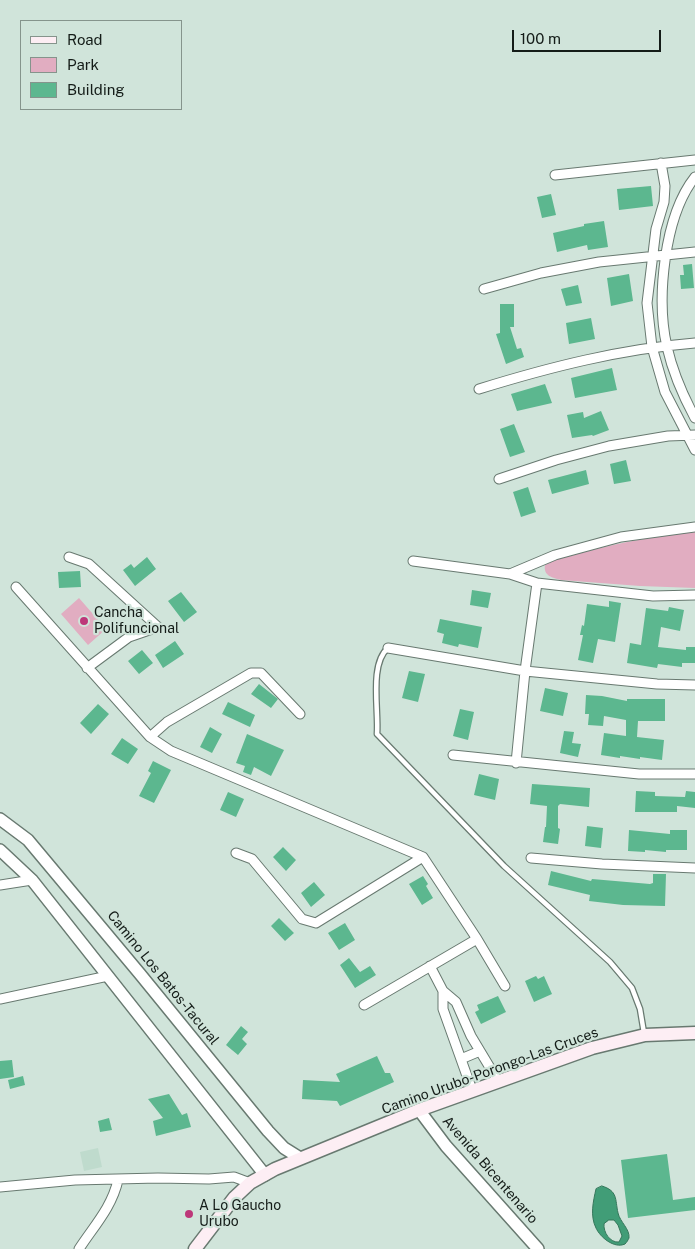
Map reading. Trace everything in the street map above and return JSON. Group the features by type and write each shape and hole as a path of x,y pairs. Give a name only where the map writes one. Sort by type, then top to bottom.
{"main road":[{"name":"Camino Urubo-Porongo-Las Cruces","path":"195,1249 234,1198 250,1183 300,1158 472,1090 592,1048 645,1035 695,1033"}],"street":[{"path":"554,175 695,160"},
{"path":"660,163 665,186 664,202 656,228 647,304 652,347 665,392 691,435 695,450"},
{"path":"695,178 688,186 678,205 671,228 666,254 662,303 667,346 679,387 695,418"},
{"path":"484,289 541,273 599,262 695,252"},
{"path":"479,389 542,370 652,347 695,343"},
{"path":"499,478 609,446 668,436 691,435"},
{"path":"510,574 555,555 621,538 695,527"},
{"path":"68,557 89,564 158,627 129,637 87,668"},
{"path":"413,561 510,574 537,582 653,596 695,595"},
{"path":"516,763 525,671 537,582"},
{"path":"16,587 150,737 171,751 423,857 477,939 505,986"},
{"path":"388,648 525,671 657,684 695,685"},
{"path":"150,737 167,722 251,673 261,673 300,714"},
{"path":"453,755 516,763 639,774 695,774"},
{"name":"Camino Los Batos-Tacural","path":"0,819 28,840 268,1131 284,1148 300,1158"},
{"path":"0,850 32,880 264,1175"},
{"path":"236,853 252,859 302,919 316,922 423,857"},
{"path":"531,858 602,864 695,868"},
{"path":"0,885 32,880"},
{"path":"364,1005 477,939"},
{"path":"430,966 443,990 456,1002 471,1036 498,1081"},
{"path":"0,999 108,976"},
{"path":"443,990 443,1009 472,1090"},
{"path":"461,1059 480,1051"},
{"name":"Avenida Bicentenario","path":"419,1110 446,1146 538,1249"},
{"path":"0,1187 75,1180 158,1178 209,1179 234,1177 250,1183"},
{"path":"79,1249 106,1210 115,1193 118,1180"}],"lane":[{"path":"388,648 378,663 376,678 377,734 504,866 610,962 632,988 640,1009 645,1035"}],"shaded area":[{"path":"98,1148 102,1167 84,1171 80,1152"},
{"path":"602,1186 613,1193 619,1216 629,1235 625,1244 612,1244 596,1228 593,1204 596,1189","holes":["609,1220 614,1220 622,1236 619,1242 610,1239 605,1230 604,1224"]}],"green space":[{"path":"695,532 695,588 561,580 549,576 545,569 545,565 564,557 626,542"},
{"name":"Cancha Polifuncional","path":"79,598 106,629 88,645 61,614"}],"building":[{"path":"651,186 653,206 619,210 617,189"},
{"path":"551,194 556,215 542,218 537,197"},
{"path":"604,221 608,247 588,250 587,245 557,252 553,233 584,226 584,224"},
{"path":"692,264 694,288 681,289 680,275 684,275 683,265"},
{"path":"629,274 633,301 611,306 607,278"},
{"path":"578,285 582,303 566,306 561,289"},
{"path":"500,304 514,304 514,327 510,327 517,349 521,348 524,357 506,364 496,334 500,333"},
{"path":"591,318 595,339 569,344 566,323"},
{"path":"612,368 617,390 575,398 571,378"},
{"path":"545,384 552,403 517,411 511,394"},
{"path":"601,411 609,430 593,436 572,438 567,415 583,412 584,418"},
{"path":"514,424 525,452 510,457 500,429"},
{"path":"626,460 631,481 614,484 610,464"},
{"path":"586,470 589,484 552,494 548,480"},
{"path":"528,487 536,512 521,517 513,492"},
{"path":"147,557 156,569 135,586 123,570 131,564 134,568"},
{"path":"80,571 81,587 59,588 58,572"},
{"path":"472,590 491,593 488,608 470,605"},
{"path":"181,592 197,612 184,622 168,601"},
{"path":"609,601 621,603 615,642 598,639 593,663 578,660 583,635 580,635 582,625 584,626 587,604 609,607"},
{"path":"669,607 684,610 680,631 661,627 658,647 686,650 686,647 695,647 695,663 682,663 682,667 658,664 657,668 627,663 630,643 641,645 646,608 668,611"},
{"path":"440,619 482,627 478,648 459,644 458,647 442,643 444,634 437,632"},
{"path":"175,641 184,654 163,668 155,655"},
{"path":"142,650 153,663 139,674 128,661"},
{"path":"409,671 425,674 418,702 402,698"},
{"path":"259,684 278,699 271,708 251,694"},
{"path":"545,688 568,693 563,716 540,711"},
{"path":"586,695 627,701 627,699 665,699 665,721 638,721 637,737 664,740 662,760 601,755 604,733 626,736 626,720 604,716 603,726 588,725 589,714 585,714"},
{"path":"228,702 255,715 250,727 222,714"},
{"path":"98,704 109,714 91,734 80,723"},
{"path":"460,709 474,712 468,740 453,736"},
{"path":"210,727 222,734 212,753 200,747"},
{"path":"564,731 574,732 572,743 581,744 578,757 560,753"},
{"path":"247,734 284,750 271,776 254,767 251,775 243,772 245,766 236,763"},
{"path":"122,738 138,749 128,764 111,754"},
{"path":"153,761 171,770 154,803 139,796 151,773 148,771"},
{"path":"479,774 499,779 495,800 474,795"},
{"path":"532,784 590,788 589,807 560,804 558,806 558,828 560,829 558,844 543,842 547,806 530,804"},
{"path":"636,791 655,792 655,796 685,797 686,791 695,792 695,808 677,806 677,812 635,812"},
{"path":"228,792 244,799 236,817 220,810"},
{"path":"587,826 603,828 601,848 585,846"},
{"path":"629,830 670,834 670,830 687,830 687,850 666,850 666,852 628,851"},
{"path":"283,847 296,860 286,871 273,857"},
{"path":"551,871 591,881 592,879 650,884 653,883 653,874 666,874 665,906 623,905 589,901 590,895 548,885"},
{"path":"423,876 433,898 422,905 409,884"},
{"path":"314,882 325,895 311,907 301,893"},
{"path":"279,918 294,933 285,941 271,926"},
{"path":"345,923 355,940 339,950 328,933"},
{"path":"349,958 360,972 370,966 376,975 355,988 340,965"},
{"path":"536,976 538,979 544,976 552,994 534,1002 525,981"},
{"path":"498,996 506,1012 481,1024 475,1012 479,1010 477,1005"},
{"path":"241,1026 248,1032 242,1039 247,1044 238,1055 226,1045"},
{"path":"377,1056 385,1073 390,1073 394,1082 340,1106 337,1101 302,1099 303,1080 340,1082 336,1074"},
{"path":"12,1060 14,1077 0,1079 0,1061"},
{"path":"23,1076 25,1085 10,1089 8,1080"},
{"path":"169,1094 182,1115 187,1113 191,1127 156,1136 153,1121 163,1118 148,1099"},
{"path":"109,1118 112,1130 100,1132 98,1121"},
{"path":"667,1154 673,1200 695,1197 695,1210 628,1218 621,1160"}],"place":[{"name":"Cancha Polifuncional","path":"84,621"},
{"name":"A Lo Gaucho Urubo","path":"189,1214"}]}
